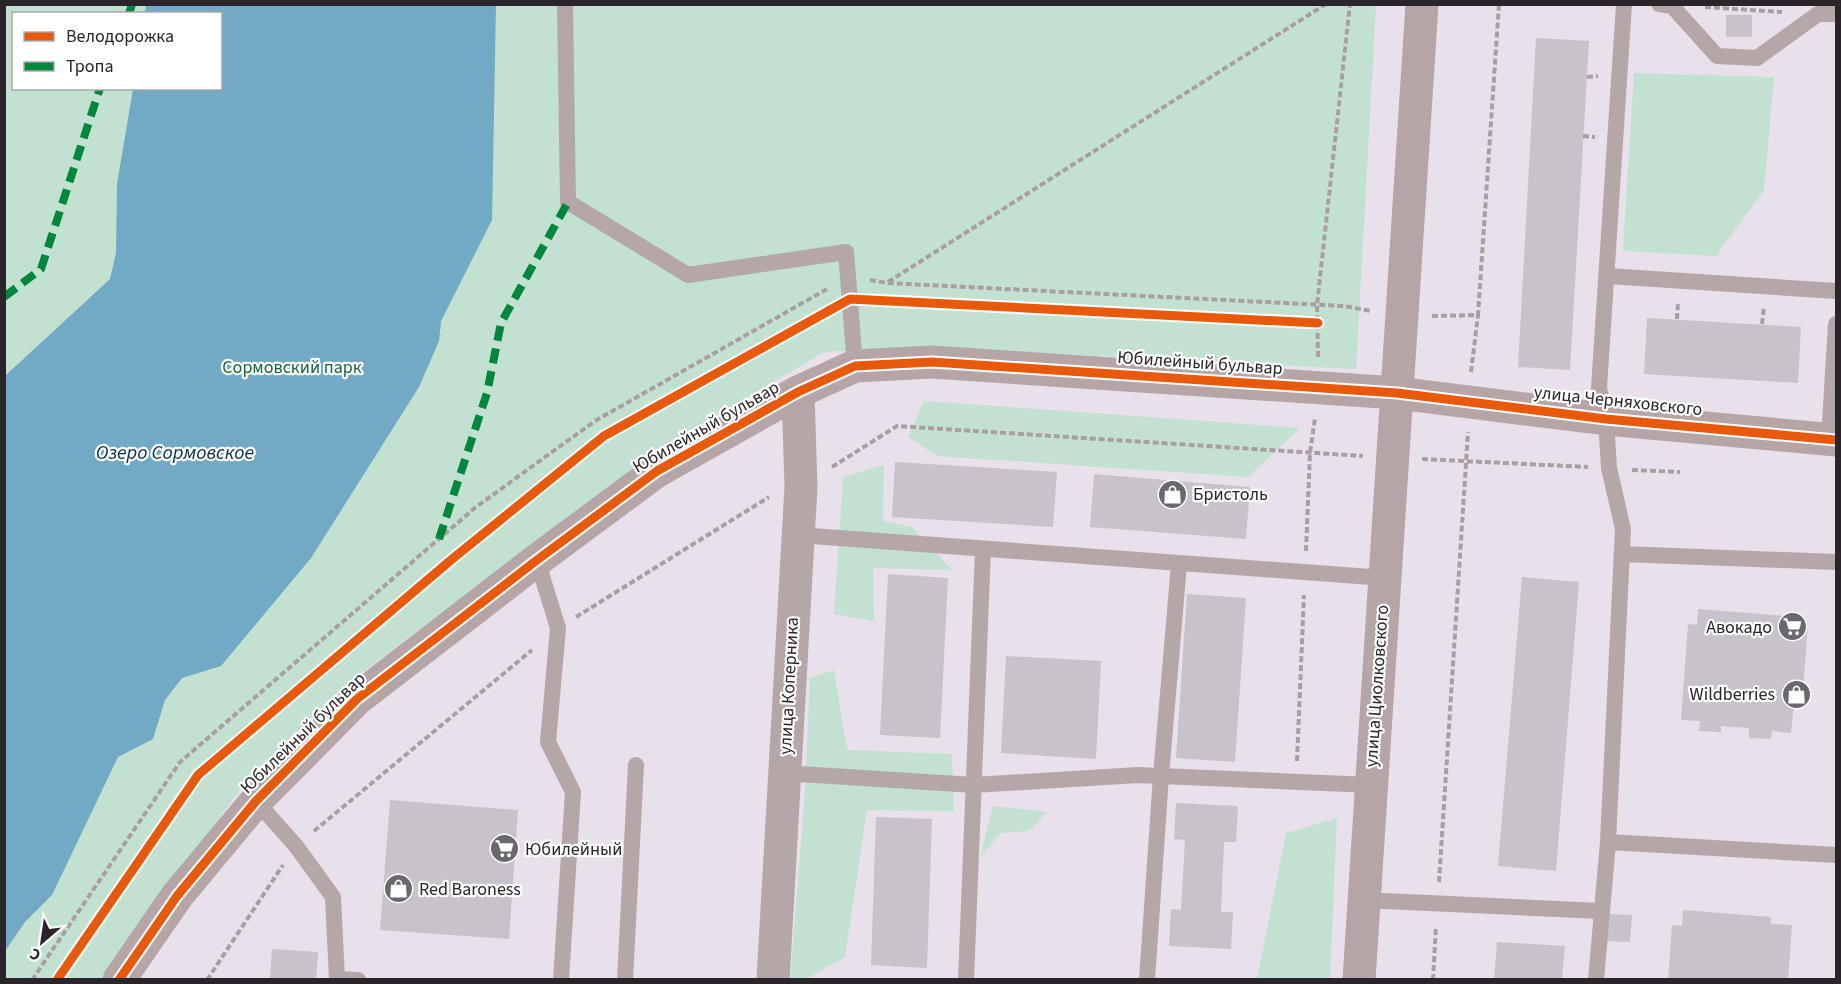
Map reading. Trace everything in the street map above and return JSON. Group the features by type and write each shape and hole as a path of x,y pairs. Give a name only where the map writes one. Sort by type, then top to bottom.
{"street":[{"path":"1397,393 1422,4"},
{"name":"Юбилейный бульвар","path":"119,980 177,896 256,801 357,699 657,471 798,392 855,366 932,362 1397,393"},
{"name":"улица Коперника","path":"773,980 801,487 798,392"},
{"name":"улица Черняховского","path":"1397,393 1606,418 1833,440"},
{"name":"улица Циолковского","path":"1359,980 1397,393"}],"lane":[{"path":"565,4 568,202 688,275 846,252 855,366"},
{"path":"1596,980 1600,911 1608,843 1623,529 1609,468 1606,418 1599,388 1624,4"},
{"path":"1666,5 1717,56 1757,58 1818,14 1836,14"},
{"path":"1608,276 1836,291"},
{"path":"1833,440 1836,324"},
{"path":"798,535 1385,578"},
{"path":"966,980 984,549"},
{"path":"1622,554 1836,562"},
{"path":"537,560 558,628 548,742 573,792 561,980"},
{"path":"1147,980 1179,564"},
{"path":"625,980 636,765"},
{"path":"784,772 974,785 1138,775 1371,785"},
{"path":"256,801 296,846 333,897 337,979 358,980"},
{"path":"1608,843 1836,855"},
{"path":"1363,900 1600,911"}],"path":[{"path":"887,283 1326,4"},
{"path":"1433,980 1469,401 1478,315 1499,4"},
{"path":"1666,5 1818,14"},
{"path":"1402,317 1478,315"},
{"path":"1306,322 1318,323"},
{"path":"207,980 296,846 558,628 766,498 801,487 897,426 1393,458 1680,472"}],"green space":[{"name":"Сормовский парк","path":"5,5 1376,5 1356,369 921,347 824,352 672,442 344,686 244,784 104,979 5,980"},
{"path":"1634,73 1774,77 1764,190 1716,256 1623,251"},
{"path":"924,401 1300,428 1248,477 937,456 908,437"},
{"path":"884,465 883,521 912,527 952,570 873,568 874,621 834,614 843,477"},
{"path":"834,670 847,750 952,754 954,811 867,810 845,957 806,979 790,980 805,792 810,678"},
{"path":"993,806 1047,812 1029,831 1001,833 980,857"},
{"path":"1337,818 1330,979 1257,979 1286,833"}],"water":[{"name":"Озеро Сормовское","path":"146,5 496,5 492,220 441,321 439,341 419,387 311,558 221,666 182,678 165,700 153,739 118,757 52,895 25,922 5,951 5,376 110,279 116,253 117,184 133,90 222,90 222,12 145,12"}],"building":[{"path":"1726,15 1752,15 1752,37 1726,37"},
{"path":"1536,38 1589,41 1570,370 1518,367"},
{"path":"1647,318 1801,327 1798,383 1644,374"},
{"path":"895,462 1057,472 1053,527 892,517"},
{"path":"1094,474 1250,487 1246,539 1090,527"},
{"path":"888,574 948,578 940,738 880,735"},
{"path":"1522,577 1579,582 1556,871 1498,866"},
{"path":"1187,594 1246,598 1235,762 1176,758"},
{"path":"1698,609 1787,616 1786,623 1808,624 1802,703 1794,702 1791,733 1772,731 1771,739 1749,738 1749,728 1721,726 1721,732 1699,731 1700,721 1681,720 1688,624 1697,625"},
{"path":"1006,656 1101,661 1096,759 1001,753"},
{"path":"390,800 518,810 509,939 380,930"},
{"path":"1176,803 1238,806 1236,842 1224,842 1221,912 1233,912 1231,949 1169,946 1171,909 1181,910 1185,840 1174,839"},
{"path":"876,817 932,819 927,968 871,965"},
{"path":"1683,910 1771,917 1771,924 1792,925 1788,980 1668,980 1672,925 1682,926"},
{"path":"1607,914 1632,915 1630,942 1606,941"},
{"path":"1497,942 1565,946 1562,980 1494,980"},
{"path":"272,949 318,952 316,980 270,979"}],"marked path":[{"path":"130,12 132,4"},
{"path":"4,297 41,269 99,90"},
{"path":"439,539 487,393 501,323 568,202"}],"cycle path":[{"path":"57,980 198,775 451,560 604,436 850,299 1318,323"},
{"path":"119,980 177,896 256,801 357,699 657,471 798,392 855,366 932,362 1397,393 1606,419 1836,440"}],"place":[{"name":"Бристоль","path":"1172,494"},
{"name":"Авокадо","path":"1793,627"},
{"name":"Wildberries","path":"1796,694"},
{"name":"Юбилейный","path":"504,849"},
{"name":"Red Baroness","path":"398,889"}]}
